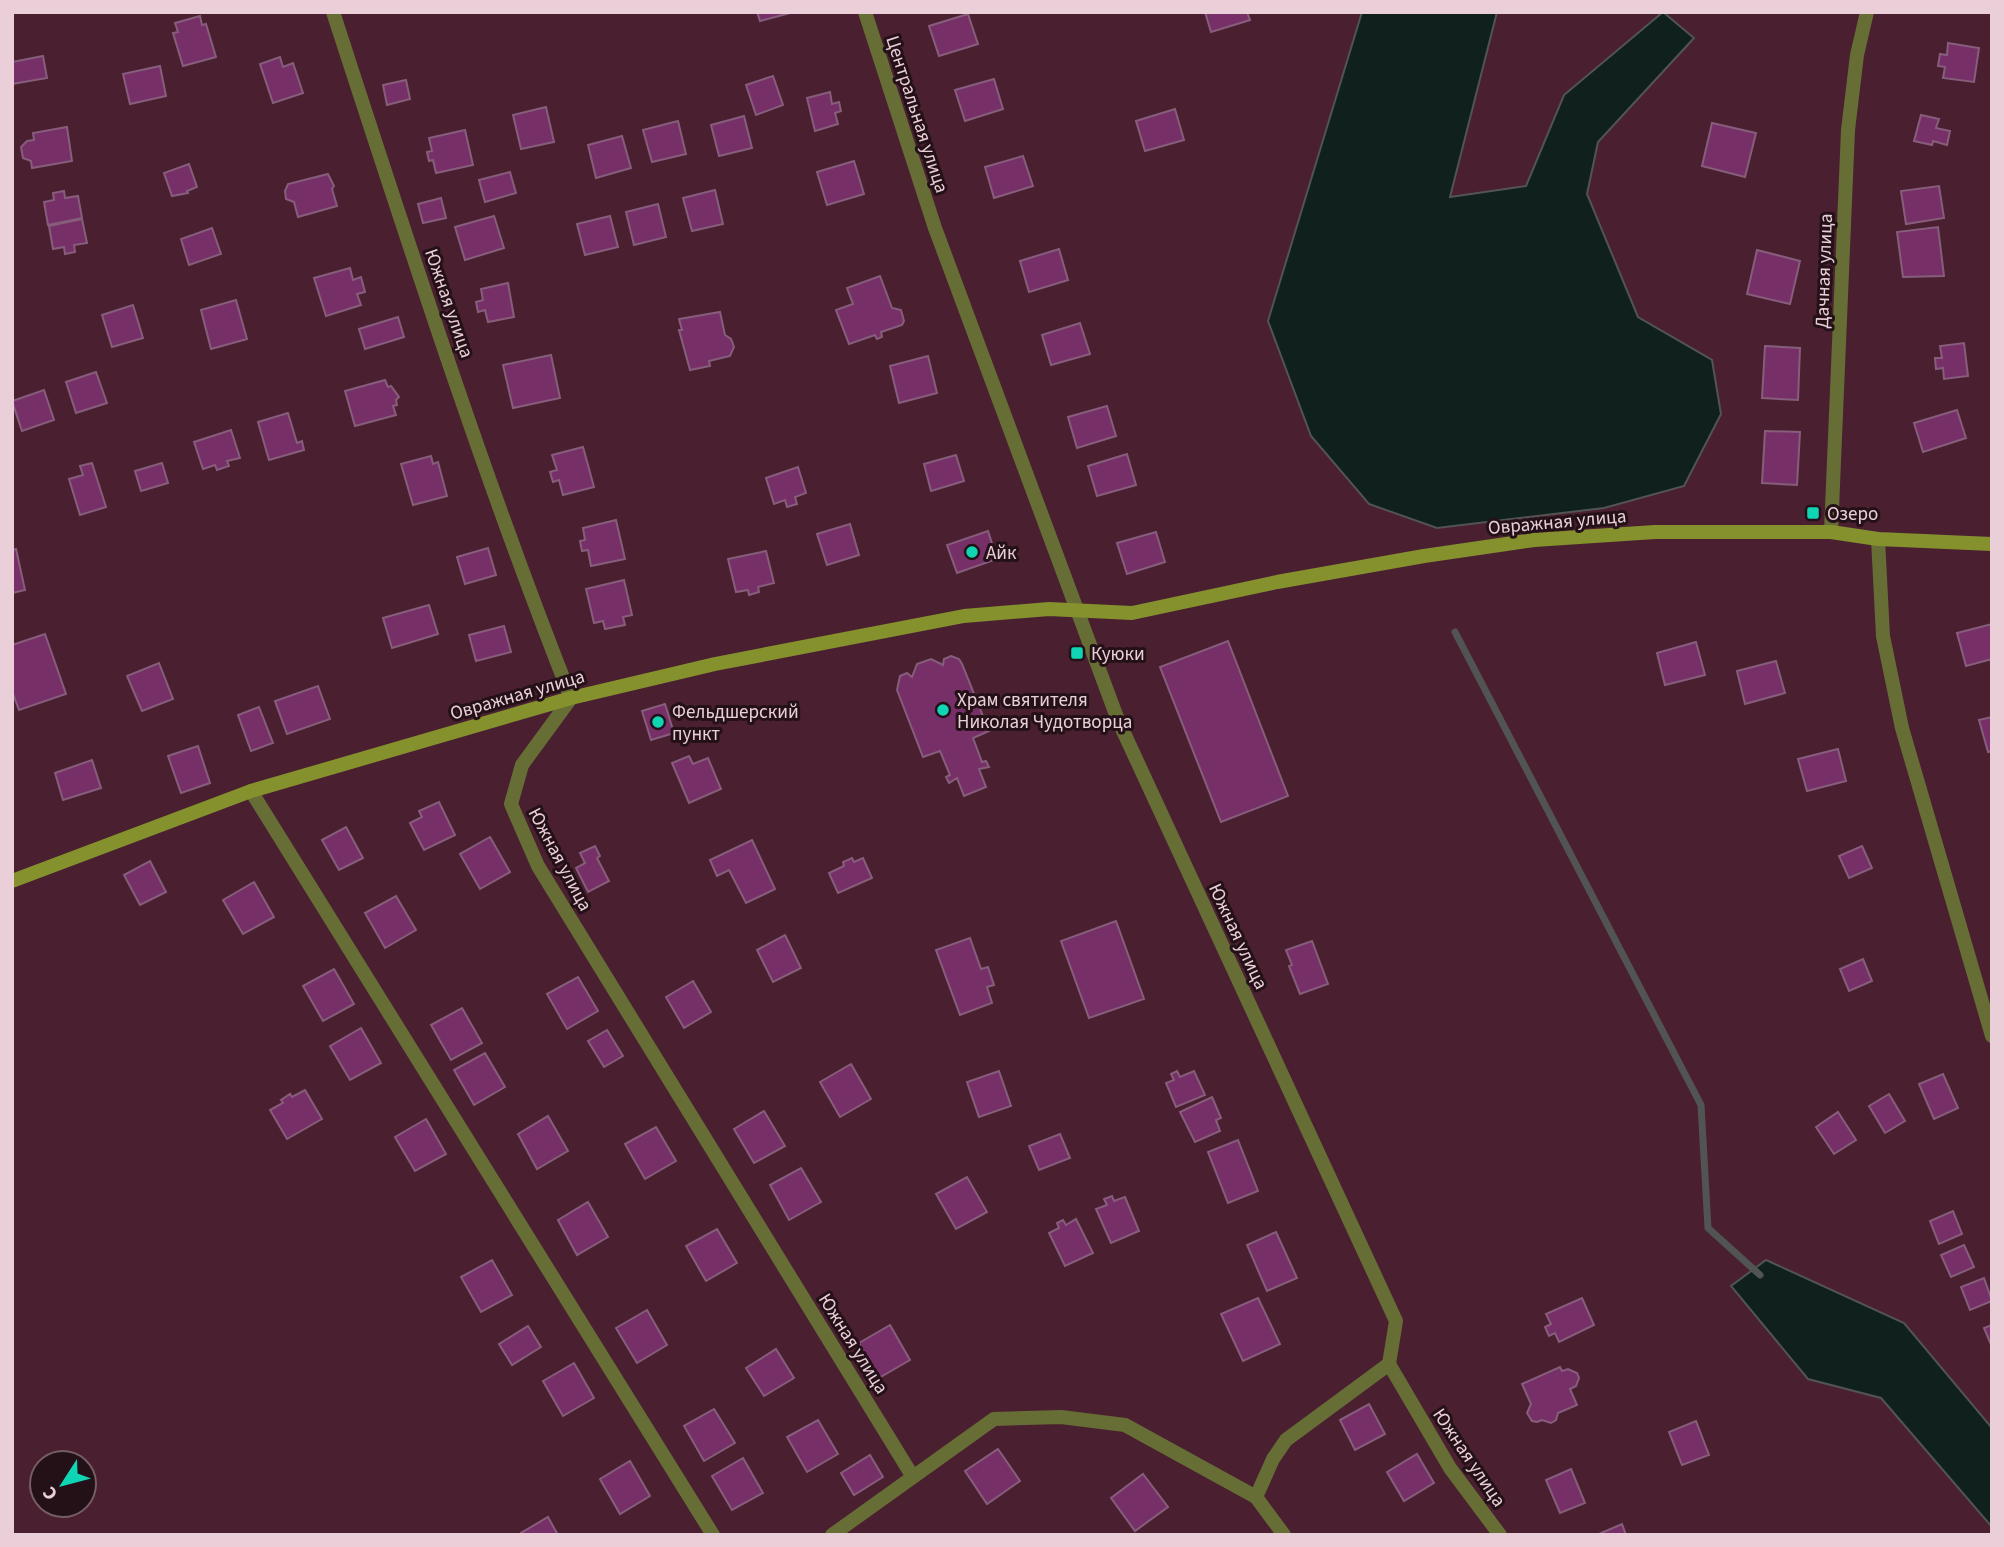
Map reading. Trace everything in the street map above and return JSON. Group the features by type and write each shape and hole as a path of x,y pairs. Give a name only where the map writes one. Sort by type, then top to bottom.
{"street":[{"name":"Южная улица","path":"333,12 525,582 571,698 522,765 511,804 538,866 913,1477"},
{"name":"Центральная улица","path":"865,12 935,228 1078,610"},
{"name":"Дачная улица","path":"1831,532 1848,130 1857,55 1867,12"},
{"name":"Овражная улица","path":"12,881 251,791 571,698 715,664 964,616 1049,609 1132,613 1290,580 1534,540 1655,532 1831,532 1878,540 1992,544"},
{"path":"1878,540 1883,636 1902,728 1992,1036"},
{"name":"Южная улица","path":"1078,610 1118,720 1395,1321 1389,1364 1450,1468 1500,1535"},
{"path":"251,791 713,1535"},
{"path":"1256,1497 1273,1459 1286,1440 1389,1364"},
{"path":"832,1535 994,1419 1060,1417 1125,1425 1256,1497 1284,1535"}],"shaded area":[{"path":"1362,12 1497,12 1450,197 1526,186 1564,95 1663,12 1694,38 1598,142 1587,194 1638,317 1712,360 1721,414 1684,486 1604,508 1437,528 1369,504 1311,436 1268,321"},
{"path":"1766,1260 1904,1323 1992,1428 1992,1527 1881,1398 1808,1379 1731,1286"}],"building":[{"path":"757,12 794,12 760,21"},
{"path":"1205,12 1247,12 1250,20 1211,32"},
{"path":"968,14 978,44 939,56 929,26"},
{"path":"200,16 202,25 206,24 216,57 183,66 173,33 178,32 175,23"},
{"path":"1948,43 1979,48 1974,82 1943,78 1945,67 1938,66 1940,54 1947,55"},
{"path":"43,56 47,78 12,84 12,62"},
{"path":"280,57 283,67 293,63 303,93 273,103 260,64"},
{"path":"160,66 166,96 130,104 123,74"},
{"path":"773,76 783,105 756,115 746,85"},
{"path":"994,79 1003,109 965,121 955,90"},
{"path":"406,80 410,99 387,105 383,85"},
{"path":"830,92 832,104 839,102 841,111 835,113 838,124 815,131 807,98"},
{"path":"546,107 554,142 521,149 513,115"},
{"path":"1175,109 1184,140 1145,151 1136,121"},
{"path":"1921,115 1939,119 1936,128 1950,131 1947,145 1933,141 1932,145 1914,141"},
{"path":"744,116 752,148 719,156 711,125"},
{"path":"678,121 686,154 652,162 643,130"},
{"path":"1712,123 1756,133 1745,177 1702,166"},
{"path":"67,127 72,161 32,168 31,161 23,158 21,147 27,141 34,140 33,133"},
{"path":"465,130 473,165 436,173 433,160 429,161 427,152 432,151 429,138"},
{"path":"622,136 631,168 596,178 588,145"},
{"path":"1023,156 1033,186 994,198 985,167"},
{"path":"854,161 864,194 827,205 817,172"},
{"path":"189,164 197,187 187,191 188,193 172,196 164,173"},
{"path":"510,172 516,193 485,202 479,180"},
{"path":"328,174 334,186 332,189 337,206 298,217 294,202 286,199 288,184"},
{"path":"1939,186 1944,218 1906,224 1901,191"},
{"path":"715,190 723,224 692,231 683,198"},
{"path":"64,191 65,198 78,196 82,218 48,225 44,202 54,200 53,193"},
{"path":"441,198 446,218 423,223 418,204"},
{"path":"658,204 666,237 634,245 626,212"},
{"path":"494,216 504,248 465,260 455,227"},
{"path":"610,216 618,247 585,255 577,224"},
{"path":"82,219 87,243 74,245 75,252 65,254 64,247 53,249 49,226"},
{"path":"1938,227 1944,276 1903,277 1897,232"},
{"path":"212,228 221,254 189,265 181,239"},
{"path":"1059,249 1068,280 1029,292 1020,261"},
{"path":"1757,250 1800,261 1790,304 1747,294"},
{"path":"350,268 353,280 361,277 365,292 357,294 361,305 326,316 314,278"},
{"path":"880,276 892,308 901,310 904,321 902,325 881,332 882,337 877,339 875,335 849,344 836,310 853,304 847,288"},
{"path":"508,283 514,317 488,322 485,310 478,312 476,302 483,300 481,289"},
{"path":"236,300 247,339 211,349 201,310"},
{"path":"133,305 143,338 112,347 102,315"},
{"path":"720,312 725,335 731,339 734,347 730,356 709,361 710,366 690,370 679,330 682,330 679,319"},
{"path":"398,317 404,337 365,349 359,329"},
{"path":"1080,323 1090,354 1051,365 1042,335"},
{"path":"1964,343 1968,376 1944,379 1943,368 1936,369 1935,358 1942,358 1940,346"},
{"path":"1765,346 1800,348 1798,400 1762,398"},
{"path":"551,355 560,398 513,408 503,365"},
{"path":"928,356 937,393 899,403 890,366"},
{"path":"96,372 107,403 76,413 66,382"},
{"path":"385,380 388,387 391,386 399,397 396,400 397,405 393,406 396,415 355,426 345,391"},
{"path":"44,390 54,420 22,431 12,401"},
{"path":"1107,406 1116,436 1077,448 1068,417"},
{"path":"1957,410 1966,438 1923,452 1914,423"},
{"path":"288,413 297,443 302,441 304,450 269,460 258,422"},
{"path":"231,430 240,458 227,461 229,466 217,470 215,465 203,469 194,442"},
{"path":"1765,431 1800,432 1797,485 1762,483"},
{"path":"583,447 594,487 563,495 559,480 553,482 550,472 557,470 552,455"},
{"path":"1127,454 1136,485 1097,496 1088,466"},
{"path":"956,455 964,481 931,491 924,464"},
{"path":"431,456 433,464 438,462 447,496 413,505 401,464"},
{"path":"92,463 106,507 80,515 69,479 83,475 80,466"},
{"path":"162,463 168,483 141,491 135,471"},
{"path":"798,467 806,493 795,497 797,504 787,507 785,500 774,504 766,478"},
{"path":"616,520 625,559 591,566 588,550 582,551 580,541 585,540 583,528"},
{"path":"850,524 859,555 827,565 817,534"},
{"name":"Айк","path":"988,531 997,559 957,573 947,545"},
{"path":"1156,532 1165,562 1127,574 1117,543"},
{"path":"488,548 496,575 465,584 457,557"},
{"path":"16,549 25,590 12,593 12,550"},
{"path":"766,551 774,583 758,587 759,592 749,595 748,590 736,592 728,559"},
{"path":"624,580 632,615 623,617 625,625 605,629 603,621 594,623 586,589"},
{"path":"429,605 438,634 392,648 383,618"},
{"path":"1992,624 1992,659 1966,666 1957,633"},
{"path":"504,626 511,652 476,661 469,635"},
{"path":"45,634 66,694 19,710 12,691 12,645"},
{"path":"1228,641 1288,796 1221,822 1160,667"},
{"path":"1696,642 1705,675 1665,685 1657,653"},
{"name":"Храм святителя Николая Чудотворца","path":"951,656 959,659 962,664 989,731 973,738 982,762 986,761 989,767 979,769 986,787 964,796 957,778 949,783 946,777 950,775 940,751 923,757 897,690 900,676 907,673 912,677 917,664 931,659 943,665 944,659"},
{"path":"1776,661 1785,693 1745,704 1737,671"},
{"path":"159,663 173,699 142,711 127,676"},
{"path":"318,686 330,719 287,734 275,701"},
{"name":"Фельдшерский пункт","path":"665,704 674,733 651,740 642,711"},
{"path":"259,707 273,743 251,751 238,715"},
{"path":"1992,717 1992,751 1988,752 1979,720"},
{"path":"198,746 210,783 181,793 168,756"},
{"path":"1838,749 1846,781 1807,791 1798,759"},
{"path":"689,756 693,764 708,758 721,789 689,803 672,763"},
{"path":"92,760 101,788 63,800 55,773"},
{"path":"439,802 455,835 424,850 410,823 422,817 419,811"},
{"path":"346,827 363,858 339,870 322,840"},
{"path":"490,837 510,872 480,889 460,854"},
{"path":"752,840 775,889 746,903 729,870 717,876 710,860"},
{"path":"595,846 600,856 597,858 609,881 588,892 576,868 585,863 580,853"},
{"path":"1862,846 1872,868 1849,878 1839,856"},
{"path":"852,858 854,862 863,858 872,878 838,893 829,873 844,866 843,862"},
{"path":"150,861 166,892 140,905 124,875"},
{"path":"254,882 274,917 243,934 223,900"},
{"path":"396,896 416,930 385,948 365,913"},
{"path":"1116,921 1144,999 1089,1018 1061,941"},
{"path":"785,935 801,968 773,982 757,950"},
{"path":"970,938 981,969 988,967 994,985 987,987 992,1003 960,1015 936,950"},
{"path":"1312,941 1328,984 1300,994 1286,950"},
{"path":"1863,959 1872,981 1849,991 1840,969"},
{"path":"334,969 354,1004 323,1021 303,986"},
{"path":"578,977 598,1011 567,1029 547,994"},
{"path":"693,981 711,1012 684,1028 666,997"},
{"path":"462,1008 482,1043 451,1060 431,1025"},
{"path":"361,1028 381,1063 350,1080 330,1046"},
{"path":"607,1030 623,1056 604,1067 588,1041"},
{"path":"485,1053 505,1087 474,1105 454,1070"},
{"path":"851,1064 871,1099 840,1117 820,1082"},
{"path":"999,1071 1011,1106 979,1117 967,1082"},
{"path":"1177,1071 1180,1077 1194,1071 1205,1095 1176,1107 1166,1083 1174,1080 1171,1074"},
{"path":"1943,1074 1958,1108 1934,1119 1919,1084"},
{"path":"305,1090 322,1119 287,1139 270,1110 283,1103 281,1100 290,1094 292,1097"},
{"path":"1889,1094 1905,1121 1885,1133 1869,1106"},
{"path":"1212,1097 1221,1118 1216,1120 1220,1131 1195,1142 1180,1112"},
{"path":"764,1111 785,1146 754,1163 734,1129"},
{"path":"1838,1112 1856,1140 1834,1154 1816,1127"},
{"path":"548,1116 568,1151 537,1169 518,1134"},
{"path":"426,1119 446,1154 415,1171 395,1137"},
{"path":"656,1127 676,1161 645,1179 625,1144"},
{"path":"1060,1134 1070,1158 1039,1170 1029,1146"},
{"path":"1238,1140 1258,1191 1228,1203 1208,1152"},
{"path":"801,1168 821,1202 789,1220 770,1185"},
{"path":"967,1177 987,1212 956,1229 936,1194"},
{"path":"1112,1196 1114,1201 1125,1197 1139,1231 1111,1243 1096,1209 1107,1205 1104,1199"},
{"path":"588,1202 608,1237 577,1255 558,1220"},
{"path":"1953,1211 1962,1234 1939,1244 1930,1221"},
{"path":"1076,1219 1093,1253 1065,1266 1049,1233 1059,1228 1057,1223 1063,1220 1066,1225"},
{"path":"717,1229 737,1263 706,1281 686,1246"},
{"path":"1276,1232 1297,1278 1267,1291 1247,1245"},
{"path":"1964,1245 1974,1267 1951,1277 1941,1255"},
{"path":"492,1260 512,1295 481,1312 461,1277"},
{"path":"1984,1278 1992,1301 1970,1310 1961,1287"},
{"path":"1258,1298 1280,1344 1243,1361 1221,1314"},
{"path":"1582,1298 1594,1325 1559,1342 1555,1333 1549,1336 1545,1327 1551,1324 1546,1314"},
{"path":"647,1310 667,1345 637,1363 616,1328"},
{"path":"890,1325 910,1360 879,1378 859,1343"},
{"path":"1992,1325 1992,1347 1984,1328"},
{"path":"528,1326 541,1347 512,1365 499,1344"},
{"path":"776,1349 794,1378 764,1396 746,1368"},
{"path":"574,1363 594,1398 563,1416 543,1381"},
{"path":"1560,1367 1562,1371 1568,1369 1577,1373 1579,1378 1576,1386 1570,1389 1577,1405 1558,1413 1556,1420 1551,1423 1532,1421 1527,1413 1531,1404 1522,1384"},
{"path":"1369,1404 1385,1434 1355,1450 1340,1420"},
{"path":"714,1409 735,1443 704,1461 684,1426"},
{"path":"818,1420 838,1454 807,1472 787,1437"},
{"path":"1696,1421 1709,1455 1682,1465 1669,1432"},
{"path":"998,1449 1020,1481 987,1504 965,1471"},
{"path":"1417,1454 1434,1483 1404,1501 1387,1472"},
{"path":"870,1455 883,1477 854,1495 841,1473"},
{"path":"743,1458 763,1493 732,1510 712,1476"},
{"path":"630,1461 650,1496 620,1514 600,1479"},
{"path":"1571,1469 1585,1503 1560,1513 1546,1480"},
{"path":"1143,1474 1168,1507 1135,1531 1111,1498"},
{"path":"548,1517 558,1535 522,1535 521,1533"},
{"path":"1622,1524 1626,1535 1599,1535 1599,1534"}],"waterway":[{"path":"1455,632 1701,1105 1708,1228 1760,1275"}],"place":[{"name":"Озеро","path":"1813,513"},
{"name":"Айк","path":"972,552"},
{"name":"Куюки","path":"1077,653"},
{"name":"Храм святителя Николая Чудотворца","path":"943,710"},
{"name":"Фельдшерский пункт","path":"658,722"}]}
